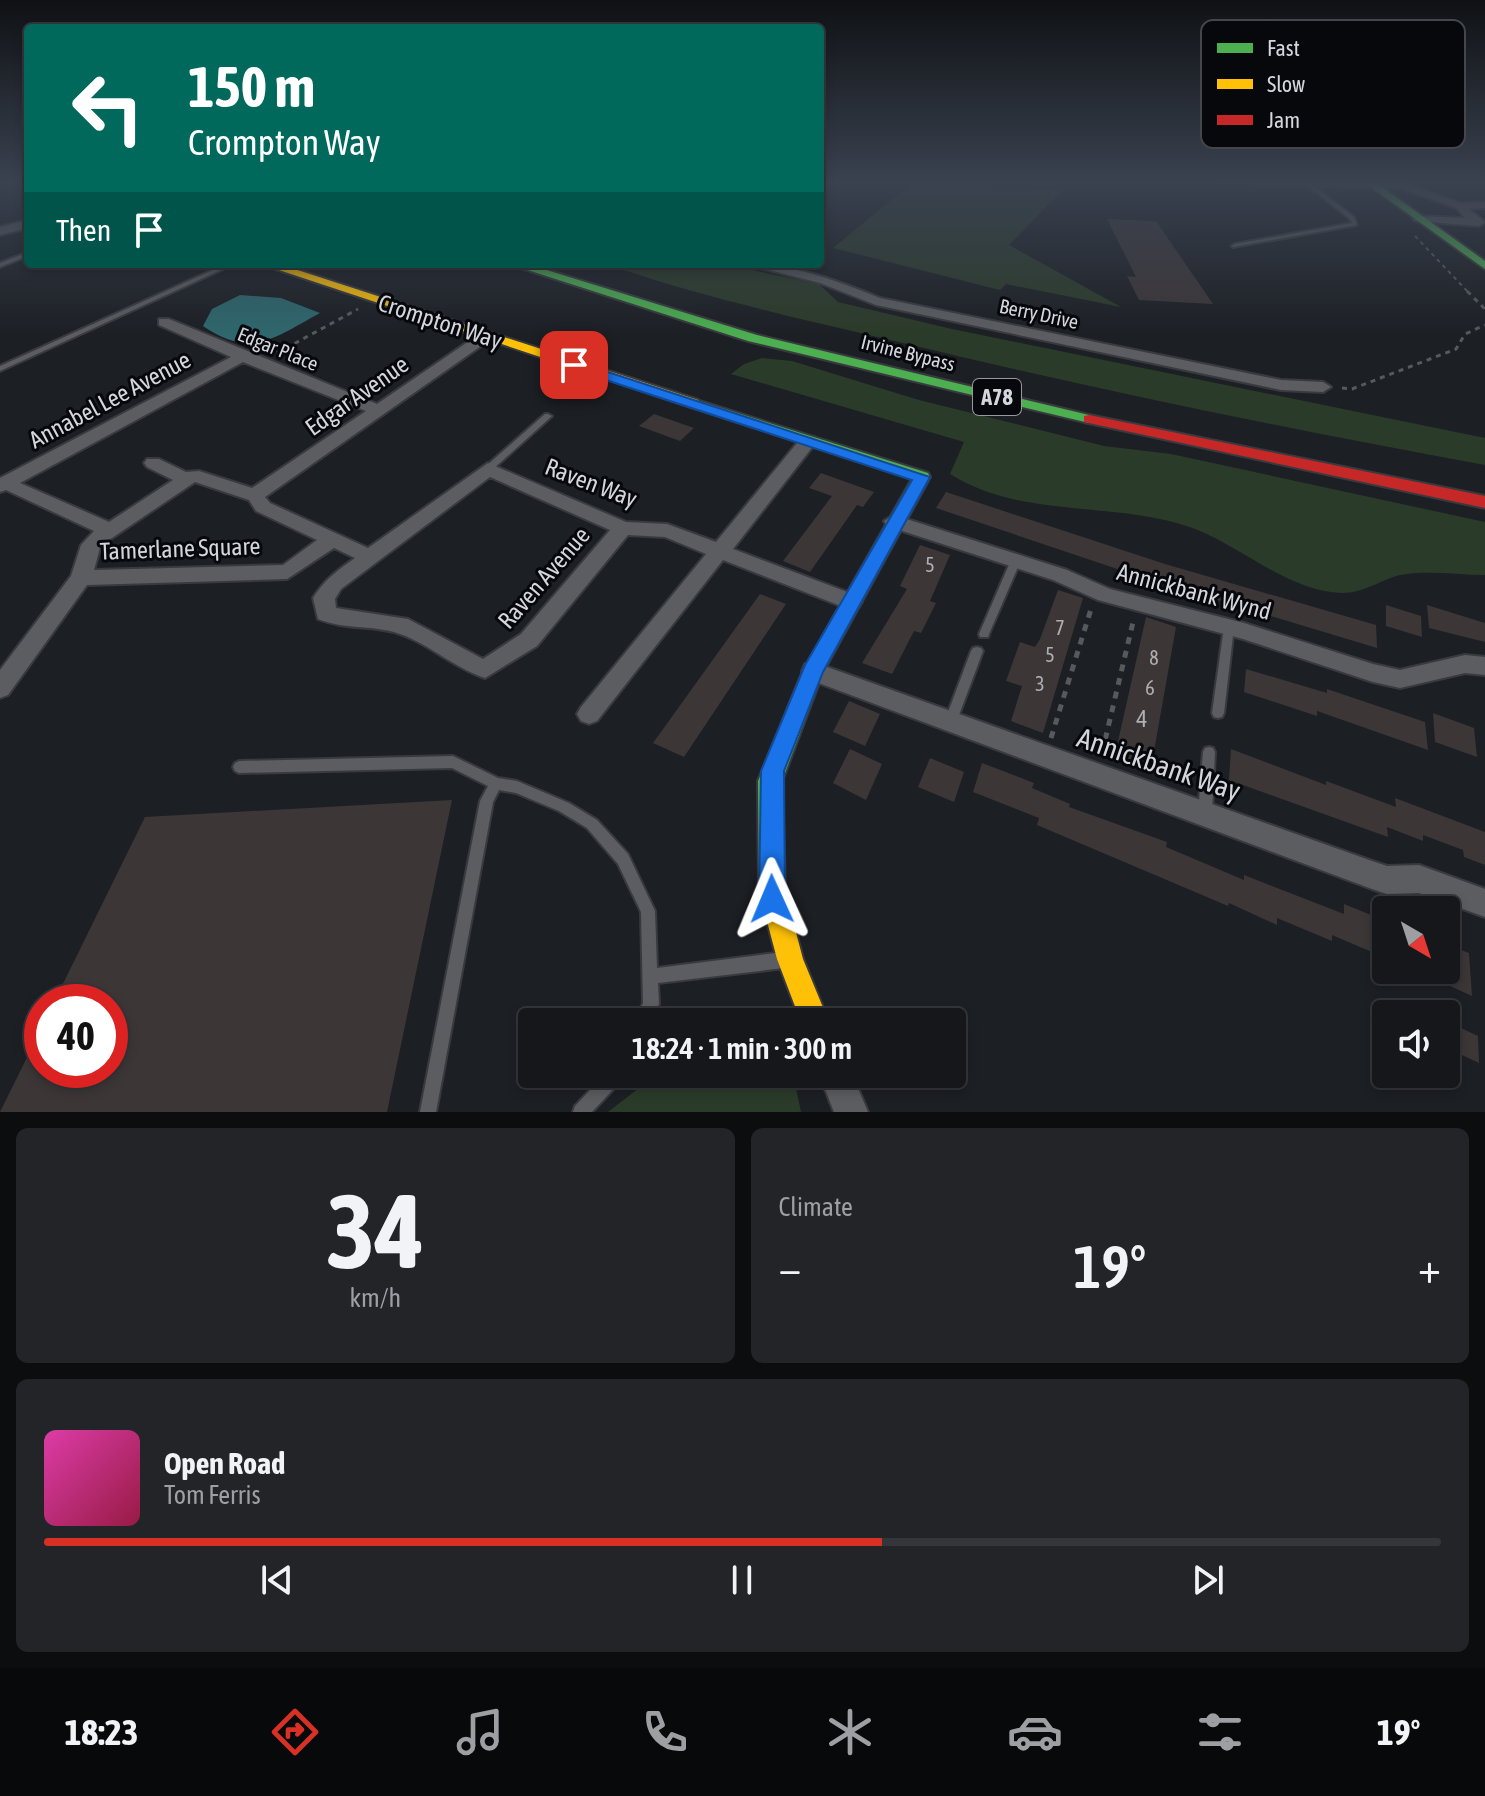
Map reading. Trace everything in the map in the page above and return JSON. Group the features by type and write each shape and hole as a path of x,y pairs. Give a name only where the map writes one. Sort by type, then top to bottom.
{"main road":[{"path":"1426,232 1485,266"},
{"name":"Crompton Way","path":"279,268 922,477 894,521 813,671 770,781 772,899 790,959 809,1008"},
{"name":"Irvine Bypass","path":"528,268 684,317 830,357 1039,407 1485,502"},
{"path":"587,268 713,305"}],"street":[{"name":"Berry Drive","path":"769,268 824,280 876,301 1281,385 1323,387"},
{"name":"Edgar Place","path":"164,322 250,360 378,410"},
{"name":"Edgar Avenue","path":"255,495 486,336"},
{"name":"Annabel Lee Avenue","path":"2,485 250,360"},
{"path":"589,714 723,551 808,441"},
{"path":"153,463 185,479"},
{"path":"0,688 81,578 91,545 185,479 201,476 238,494 255,495 263,507 370,557 488,469"},
{"name":"Raven Way","path":"488,469 623,528 667,531 851,602"},
{"path":"2,485 110,530"},
{"name":"Annickbank Wynd","path":"894,521 1016,560 1137,604 1229,627 1400,679 1465,664 1485,666"},
{"name":"Raven Avenue","path":"370,557 334,584 324,598 326,613 346,623 398,625 471,665 485,669 502,661 529,640 623,528"},
{"name":"Tamerlane Square","path":"81,578 280,573 294,569 333,539"},
{"name":"Annickbank Way","path":"813,671 1372,875 1387,880 1419,879 1485,903"},
{"path":"841,1088 851,1112"}],"lane":[{"path":"1235,246 1312,232"},
{"path":"0,265 24,256"},
{"path":"0,369 222,268"},
{"path":"488,469 548,416"},
{"path":"984,634 1016,560"},
{"path":"1218,713 1229,627"},
{"path":"950,723 977,651"},
{"path":"1205,813 1209,752"},
{"path":"239,767 453,762 496,784 517,787 564,807 592,824 623,859 648,911 649,1008"},
{"path":"428,1112 487,801 496,784"},
{"path":"651,976 790,959"},
{"path":"581,1112 603,1088"}],"path":[{"path":"1421,232 1485,309"},
{"path":"250,360 374,300"},
{"path":"1323,387 1352,389 1456,349 1465,334 1485,325"},
{"path":"1045,757 1096,591"},
{"path":"1096,776 1137,604"}],"green space":[{"path":"853,232 1022,232 1009,245 1121,307 1006,284 1000,290 833,248"},
{"path":"619,268 742,268 819,284 838,302 952,329 1485,438 1485,465 1264,423 1045,376 678,287"},
{"path":"762,358 792,361 919,400 1104,446 1171,454 1485,522 1485,575 1410,574 1350,592 1320,590 1279,574 1220,541 1180,524 1151,517 1004,497 976,488 950,474 964,442 731,374 744,364"},
{"path":"639,1088 796,1088 801,1112 608,1112"}],"water":[{"path":"240,295 281,298 320,313 275,337 249,343 220,336 203,326 212,309"}],"building":[{"path":"1113,232 1163,232 1213,304 1139,300 1127,276 1136,277"},
{"path":"654,414 694,428 680,441 639,426"},
{"path":"821,473 874,492 863,507 857,505 810,572 783,561 832,496 809,488"},
{"path":"946,492 1165,564 1376,625 1377,648 1144,578 936,508"},
{"path":"920,545 950,555 930,601 936,603 921,633 914,631 892,674 862,663 907,589 900,586"},
{"path":"1058,590 1083,598 1043,733 1011,721 1022,686 1006,681 1020,642 1035,647 1040,639"},
{"path":"760,594 786,604 684,757 653,743"},
{"path":"1386,605 1421,616 1422,637 1386,626"},
{"path":"1427,605 1485,623 1485,642 1429,628"},
{"path":"1146,617 1176,627 1150,774 1114,759"},
{"path":"1246,669 1327,693 1327,689 1425,722 1428,750 1317,711 1317,716 1244,692"},
{"path":"849,701 880,714 865,746 833,732"},
{"path":"1433,713 1474,728 1477,757 1435,742"},
{"path":"850,749 882,764 866,800 833,783"},
{"path":"1231,749 1326,785 1326,781 1396,807 1395,798 1485,832 1485,865 1464,857 1463,850 1423,835 1423,841 1387,827 1388,837 1229,780"},
{"path":"930,758 964,772 954,802 918,787"},
{"path":"982,763 1034,783 1032,788 1070,804 1069,807 1167,842 1166,847 1244,880 1244,875 1344,914 1344,904 1372,915 1372,952 1332,935 1332,941 1277,918 1277,925 1229,903 1228,906 1037,825 1039,818 973,792"},
{"path":"452,800 387,1112 0,1112 24,1063 24,1088 128,1088 128,984 63,984 145,817"},
{"path":"1460,949 1469,953 1472,996 1446,984 1460,984"},
{"path":"1460,1028 1478,1036 1479,1063 1460,1054"}],"traffic: fast":[{"path":"1438,232 1485,266"},
{"path":"528,268 753,338 1089,419"},
{"path":"693,403 922,477 813,671 770,781 772,891"}],"traffic: slow":[{"path":"279,268 693,403"},
{"path":"772,891 790,959 809,1008"}],"traffic: jam":[{"path":"1089,419 1485,502"}],"route":[{"path":"574,365 922,477 894,521 813,671 773,771 770,781 772,899"}]}
